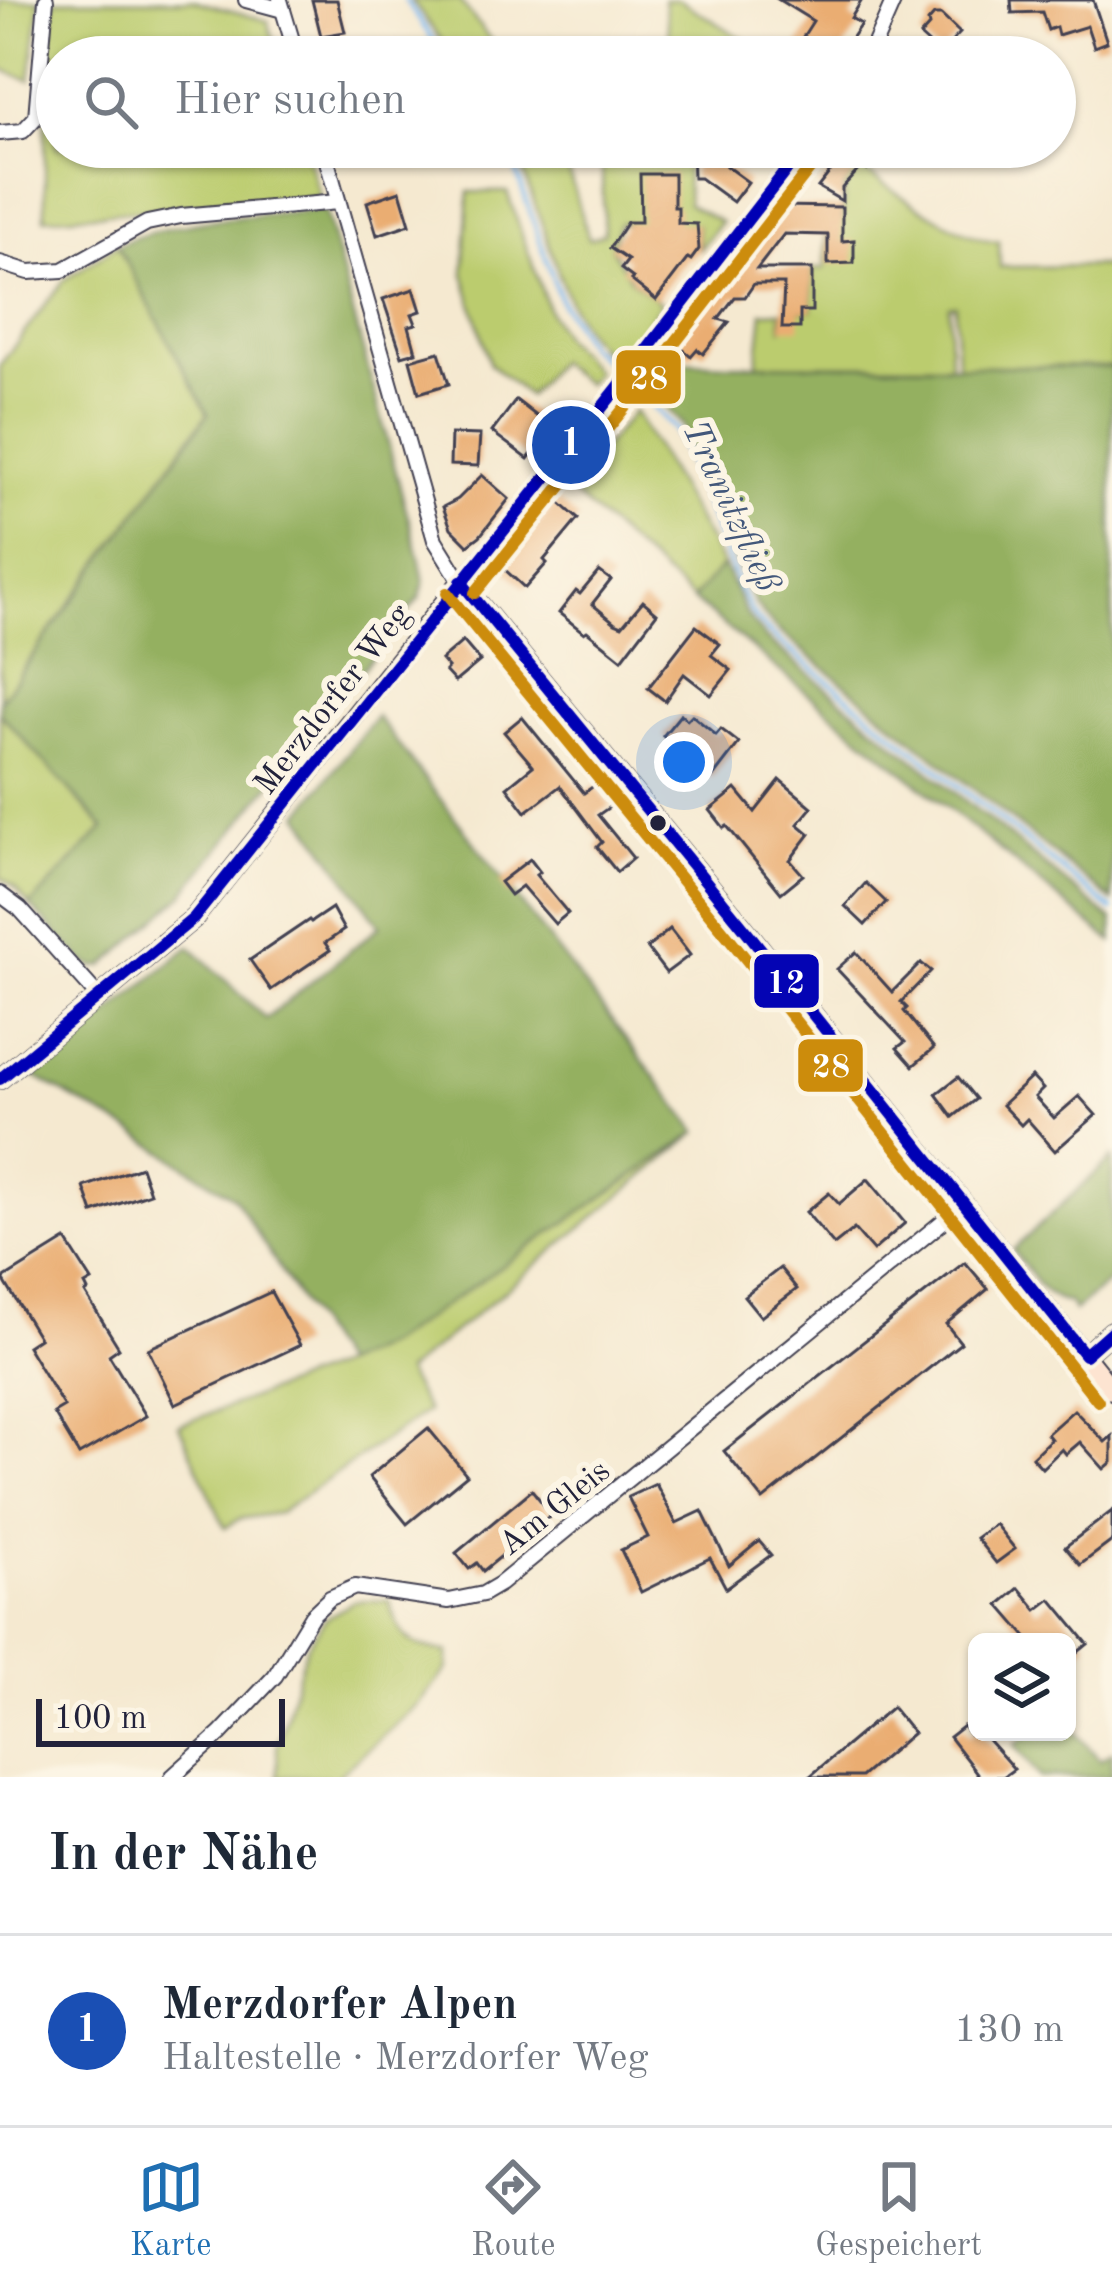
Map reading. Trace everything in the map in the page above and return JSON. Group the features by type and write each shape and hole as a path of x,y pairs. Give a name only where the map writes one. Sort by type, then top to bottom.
{"street":[{"path":"43,36 46,0"},
{"path":"246,0 282,5 291,36"},
{"path":"878,36 894,0"},
{"path":"0,133 23,130 36,117"},
{"path":"329,168 435,540 461,582 1112,1390"},
{"name":"Merzdorfer Weg","path":"0,1079 194,918 788,168"},
{"path":"0,263 29,272 63,270 147,223 338,202"},
{"path":"0,894 99,997"},
{"name":"Am Gleis","path":"172,1777 274,1676 312,1615 329,1598 355,1587 449,1601 483,1594 963,1205"},
{"path":"1085,1355 1112,1331"}],"green space":[{"path":"0,0 40,0 30,80 0,69"},
{"path":"54,0 192,0 268,21 272,36 52,36"},
{"path":"411,0 459,0 487,36 438,36"},
{"path":"664,0 679,0 739,36 669,36"},
{"path":"45,168 311,168 320,197 45,218"},
{"path":"521,168 567,168 589,239 604,234 602,168 686,168 688,204 721,222 700,249 697,225 619,223 611,248 631,280 661,303 620,364 581,324"},
{"path":"799,168 861,168 962,231 999,241 1000,267 1112,266 1112,367 957,368 955,305 949,306 950,365 757,365 763,312 781,311 782,328 800,311 812,310 812,269 825,268 826,221 842,220 845,185 853,175 796,172"},
{"path":"469,192 507,192 549,311 562,336 596,372 586,384 556,361 528,396 490,364 464,274"},
{"path":"325,210 420,561 424,582 420,597 183,895 104,966 93,967 30,906 104,828 0,713 0,701 208,414 117,245 193,223"},
{"path":"117,245 208,413 0,701 0,365 64,280"},
{"path":"657,353 675,361 724,364 1112,367 1112,901 774,627 745,583 682,424 638,377"},
{"path":"634,411 723,565 692,599 569,490"},
{"path":"723,565 747,615 765,638 1112,920 1112,942 692,599"},
{"path":"0,713 104,828 30,906 0,877"},
{"path":"376,716 698,1132 388,1344 341,1365 234,1197 34,1076 190,946 266,1019 380,926 300,814"},
{"path":"698,1132 405,1372 427,1411 279,1513 239,1519 225,1528 179,1425 388,1344"},
{"path":"1112,1158 1112,1279 1074,1311 1069,1302 1044,1291 1013,1250"},
{"path":"389,1600 408,1638 448,1652 448,1668 421,1702 336,1777 278,1777 277,1747 306,1647 325,1619 354,1601"},
{"path":"1076,1732 1100,1760 1112,1752 1112,1777 1040,1777 1015,1745 1020,1741 1076,1741"}],"building":[{"path":"312,0 337,0 345,32 321,36"},
{"path":"779,0 862,0 851,18 861,24 853,36 803,36 813,21"},
{"path":"1011,0 1093,0 1107,42 1094,47 1087,26 1058,35 1056,27 1048,30 1042,12 1012,13"},
{"path":"941,15 960,33 920,36 928,22"},
{"path":"693,168 729,168 748,182 733,202 700,178 693,178"},
{"path":"833,168 860,168 842,188 842,201 818,187"},
{"path":"640,174 674,174 678,223 697,224 699,249 656,300 621,269 628,260 610,248 627,222 641,222"},
{"path":"400,191 410,224 377,235 367,202"},
{"path":"778,206 842,207 842,241 854,240 854,263 828,264 828,235 784,234 757,269 812,269 812,311 800,311 800,328 782,328 784,284 754,284 745,297 735,297 718,319 729,322 703,354 697,349 691,356 671,340 778,213"},
{"path":"414,289 421,311 412,314 416,324 409,326 416,352 402,356 383,299"},
{"path":"439,352 449,384 419,393 410,360"},
{"path":"516,400 552,428 528,459 492,432"},
{"path":"451,434 480,435 478,466 450,465"},
{"path":"482,475 509,499 468,545 451,528 443,507"},
{"path":"558,501 578,519 525,588 502,567"},
{"path":"599,571 611,580 592,604 615,623 622,626 643,601 657,613 622,659 559,613"},
{"path":"696,626 720,644 711,655 731,670 711,695 684,674 665,701 648,688"},
{"path":"463,641 480,661 455,682 441,660"},
{"path":"681,714 687,720 692,715 716,735 721,729 739,743 712,778 663,736"},
{"path":"522,717 584,793 595,785 611,806 598,815 633,858 617,872 597,847 602,842 560,786 526,812 507,787 533,766 504,732"},
{"path":"780,780 812,807 798,824 810,834 790,860 803,875 781,893 710,810 736,789 755,812"},
{"path":"530,859 540,872 536,875 568,913 555,924 522,886 510,895 500,882"},
{"path":"866,883 886,902 865,925 845,906"},
{"path":"332,908 344,930 325,943 330,950 271,990 250,960"},
{"path":"670,929 690,955 666,973 647,948"},
{"path":"856,952 892,992 921,963 931,971 901,1002 934,1048 913,1066 897,1048 905,1042 837,969"},
{"path":"958,1077 976,1099 953,1117 936,1094"},
{"path":"1032,1077 1043,1089 1035,1097 1054,1118 1079,1096 1096,1115 1055,1151 1027,1119 1021,1125 1002,1105"},
{"path":"141,1167 150,1193 93,1213 84,1187"},
{"path":"868,1179 905,1223 873,1251 854,1229 834,1245 806,1212 829,1193 839,1204"},
{"path":"66,1240 92,1281 85,1285 85,1293 119,1348 109,1355 146,1416 79,1455 54,1413 64,1407 27,1346 39,1338 3,1279"},
{"path":"965,1262 988,1289 946,1324 961,1343 763,1500 724,1451"},
{"path":"780,1268 797,1289 761,1317 744,1296"},
{"path":"271,1292 300,1345 175,1404 148,1349"},
{"path":"1074,1410 1105,1442 1112,1436 1112,1462 1104,1469 1080,1442 1066,1454 1062,1449 1042,1468 1032,1457 1051,1439 1047,1434"},
{"path":"428,1428 467,1475 407,1524 369,1477"},
{"path":"656,1484 676,1523 702,1511 729,1566 759,1541 771,1555 726,1588 710,1558 641,1592 621,1550 648,1537 628,1497"},
{"path":"532,1490 552,1515 483,1571 477,1563 469,1569 456,1553"},
{"path":"1112,1511 1112,1541 1080,1565 1065,1547"},
{"path":"995,1524 1015,1549 996,1563 976,1538"},
{"path":"1019,1588 1037,1610 1051,1599 1088,1644 1076,1654 1076,1633 1023,1633 999,1605"},
{"path":"892,1707 913,1733 861,1777 809,1777"},
{"path":"963,1726 968,1741 989,1741 1014,1769 1003,1777 980,1777 949,1737"}],"waterway":[{"name":"Tranitzfließ","path":"405,0 430,36"},
{"name":"Tranitzfließ","path":"515,168 561,302 588,346 621,375"},
{"name":"Tranitzfließ","path":"630,382 676,430 739,588 769,633 1112,910"}],"transit line":[{"name":"12","path":"0,1079 194,918 788,168"},
{"name":"28","path":"475,593 810,168"},
{"name":"12","path":"461,582 1085,1355 1112,1331"},
{"name":"28","path":"447,593 1098,1401"}],"place":[{"name":"Merzdorfer Alpen","path":"571,445"}]}
